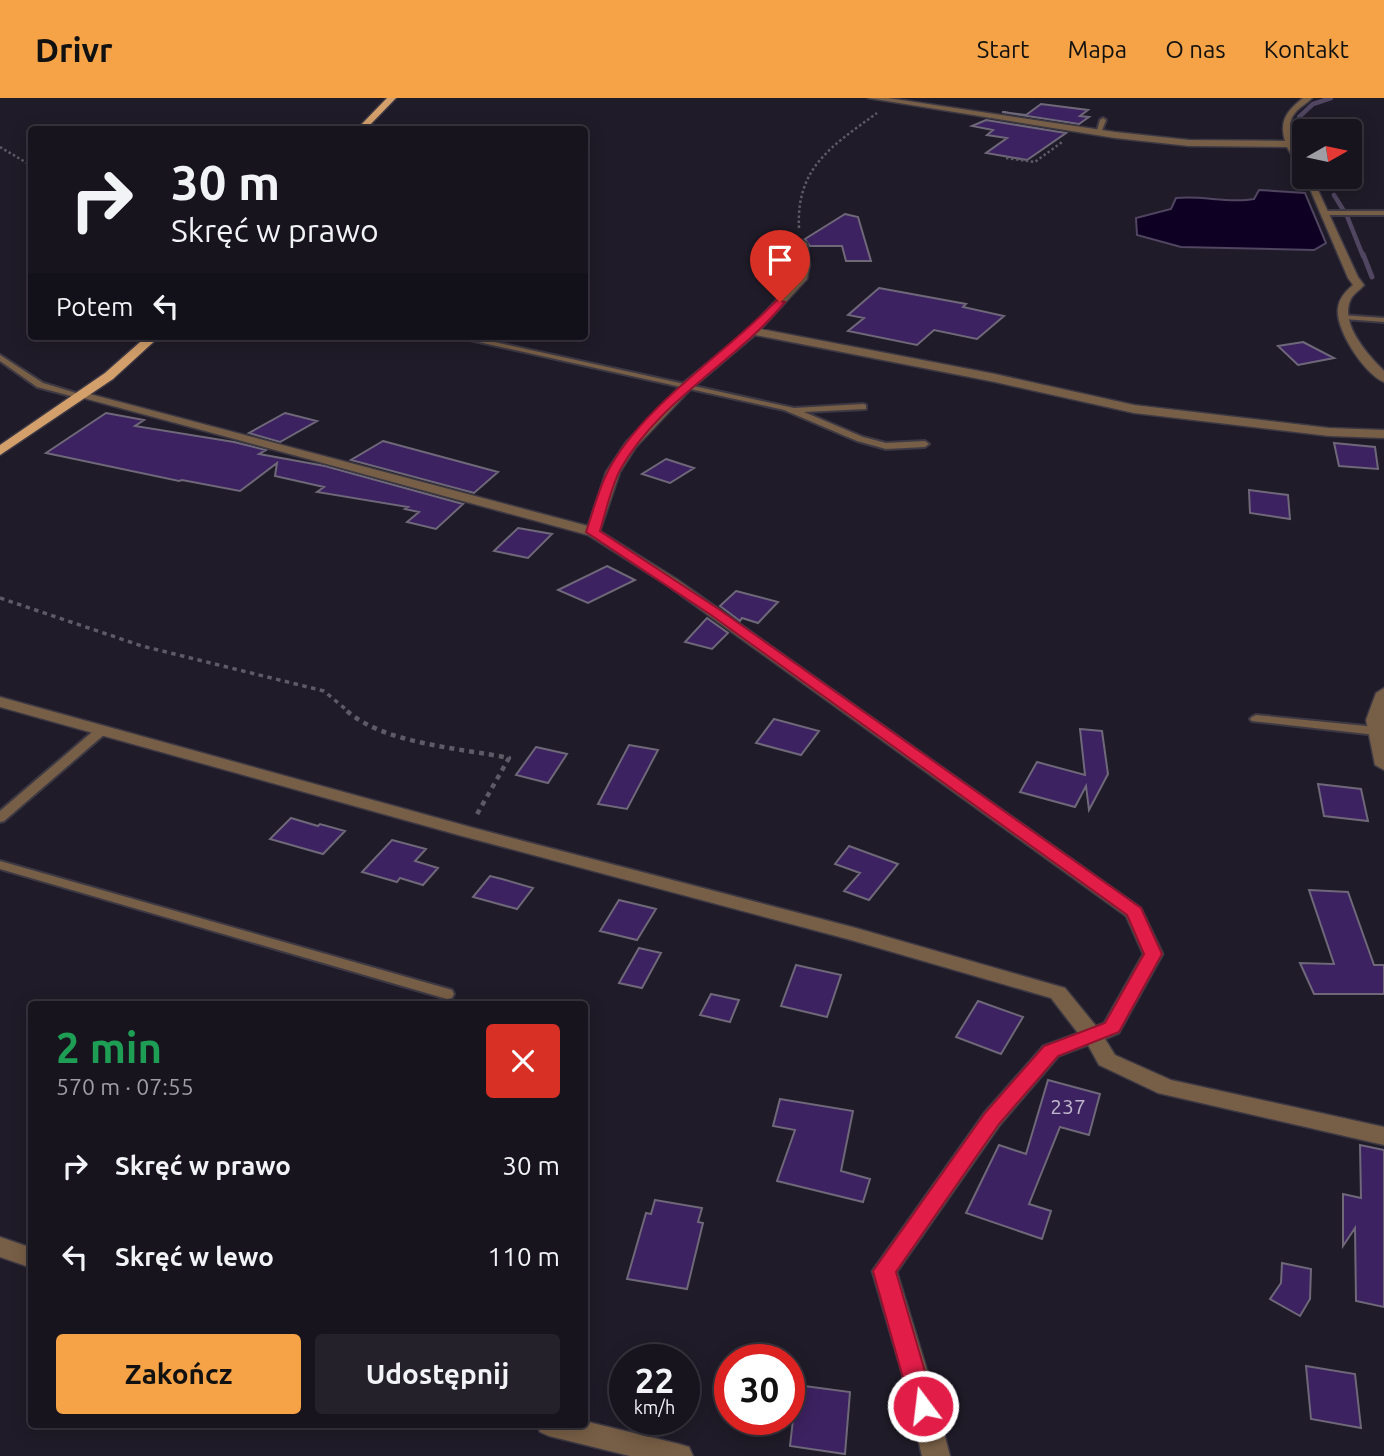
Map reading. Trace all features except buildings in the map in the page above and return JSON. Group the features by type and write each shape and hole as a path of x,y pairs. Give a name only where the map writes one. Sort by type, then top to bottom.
{"main road":[{"path":"364,126 392,98"},
{"path":"0,451 82,396 149,340"}],"street":[{"path":"872,98 1076,130 1189,143 1291,144 1285,122 1289,114 1308,98"},
{"path":"1313,189 1353,278 1359,285 1350,291 1344,300 1344,317 1356,348 1384,378"},
{"path":"593,532 613,472 621,458 686,387 753,331 802,279 805,265 802,243"},
{"path":"753,331 995,378 1134,409 1329,432 1384,434"},
{"path":"82,396 593,532 684,590 1135,912 1153,954 1112,1028 1051,1051 1042,1060 992,1119 884,1271 917,1380 936,1456"},
{"path":"1384,693 1374,720 1384,765"},
{"path":"0,702 468,832 856,935 1058,993 1093,1035 1107,1060 1166,1087 1384,1136"},
{"path":"0,1247 28,1257"},
{"path":"565,1428 679,1456"}],"lane":[{"path":"1098,133 1103,120"},
{"path":"1326,213 1384,213"},
{"path":"1344,317 1384,320"},
{"path":"474,340 793,411 886,446 926,444"},
{"path":"0,357 40,384 82,396"},
{"path":"793,411 863,407"},
{"path":"1256,719 1310,722 1376,731"},
{"path":"0,818 102,730"},
{"path":"0,865 447,994"}],"path":[{"path":"802,243 797,215 805,182 814,164 838,140 894,100"},
{"path":"1006,158 1035,162 1076,130"},
{"path":"0,147 28,164"},
{"path":"0,598 142,646 324,691 354,717 392,735 509,758 468,832"}],"shaded area":[{"path":"1259,190 1305,193 1326,243 1314,250 1181,247 1137,235 1136,218 1171,209 1176,198 1244,200 1254,199"}],"waterway":[{"path":"1299,119 1313,104 1331,98"},
{"path":"1334,195 1347,216 1363,256"},
{"path":"1363,254 1372,277"}],"route":[{"path":"780,302 753,331 686,387 631,445 613,472 593,532 715,612 1135,912 1153,954 1112,1028 1051,1051 992,1119 884,1271 923,1406"}]}
